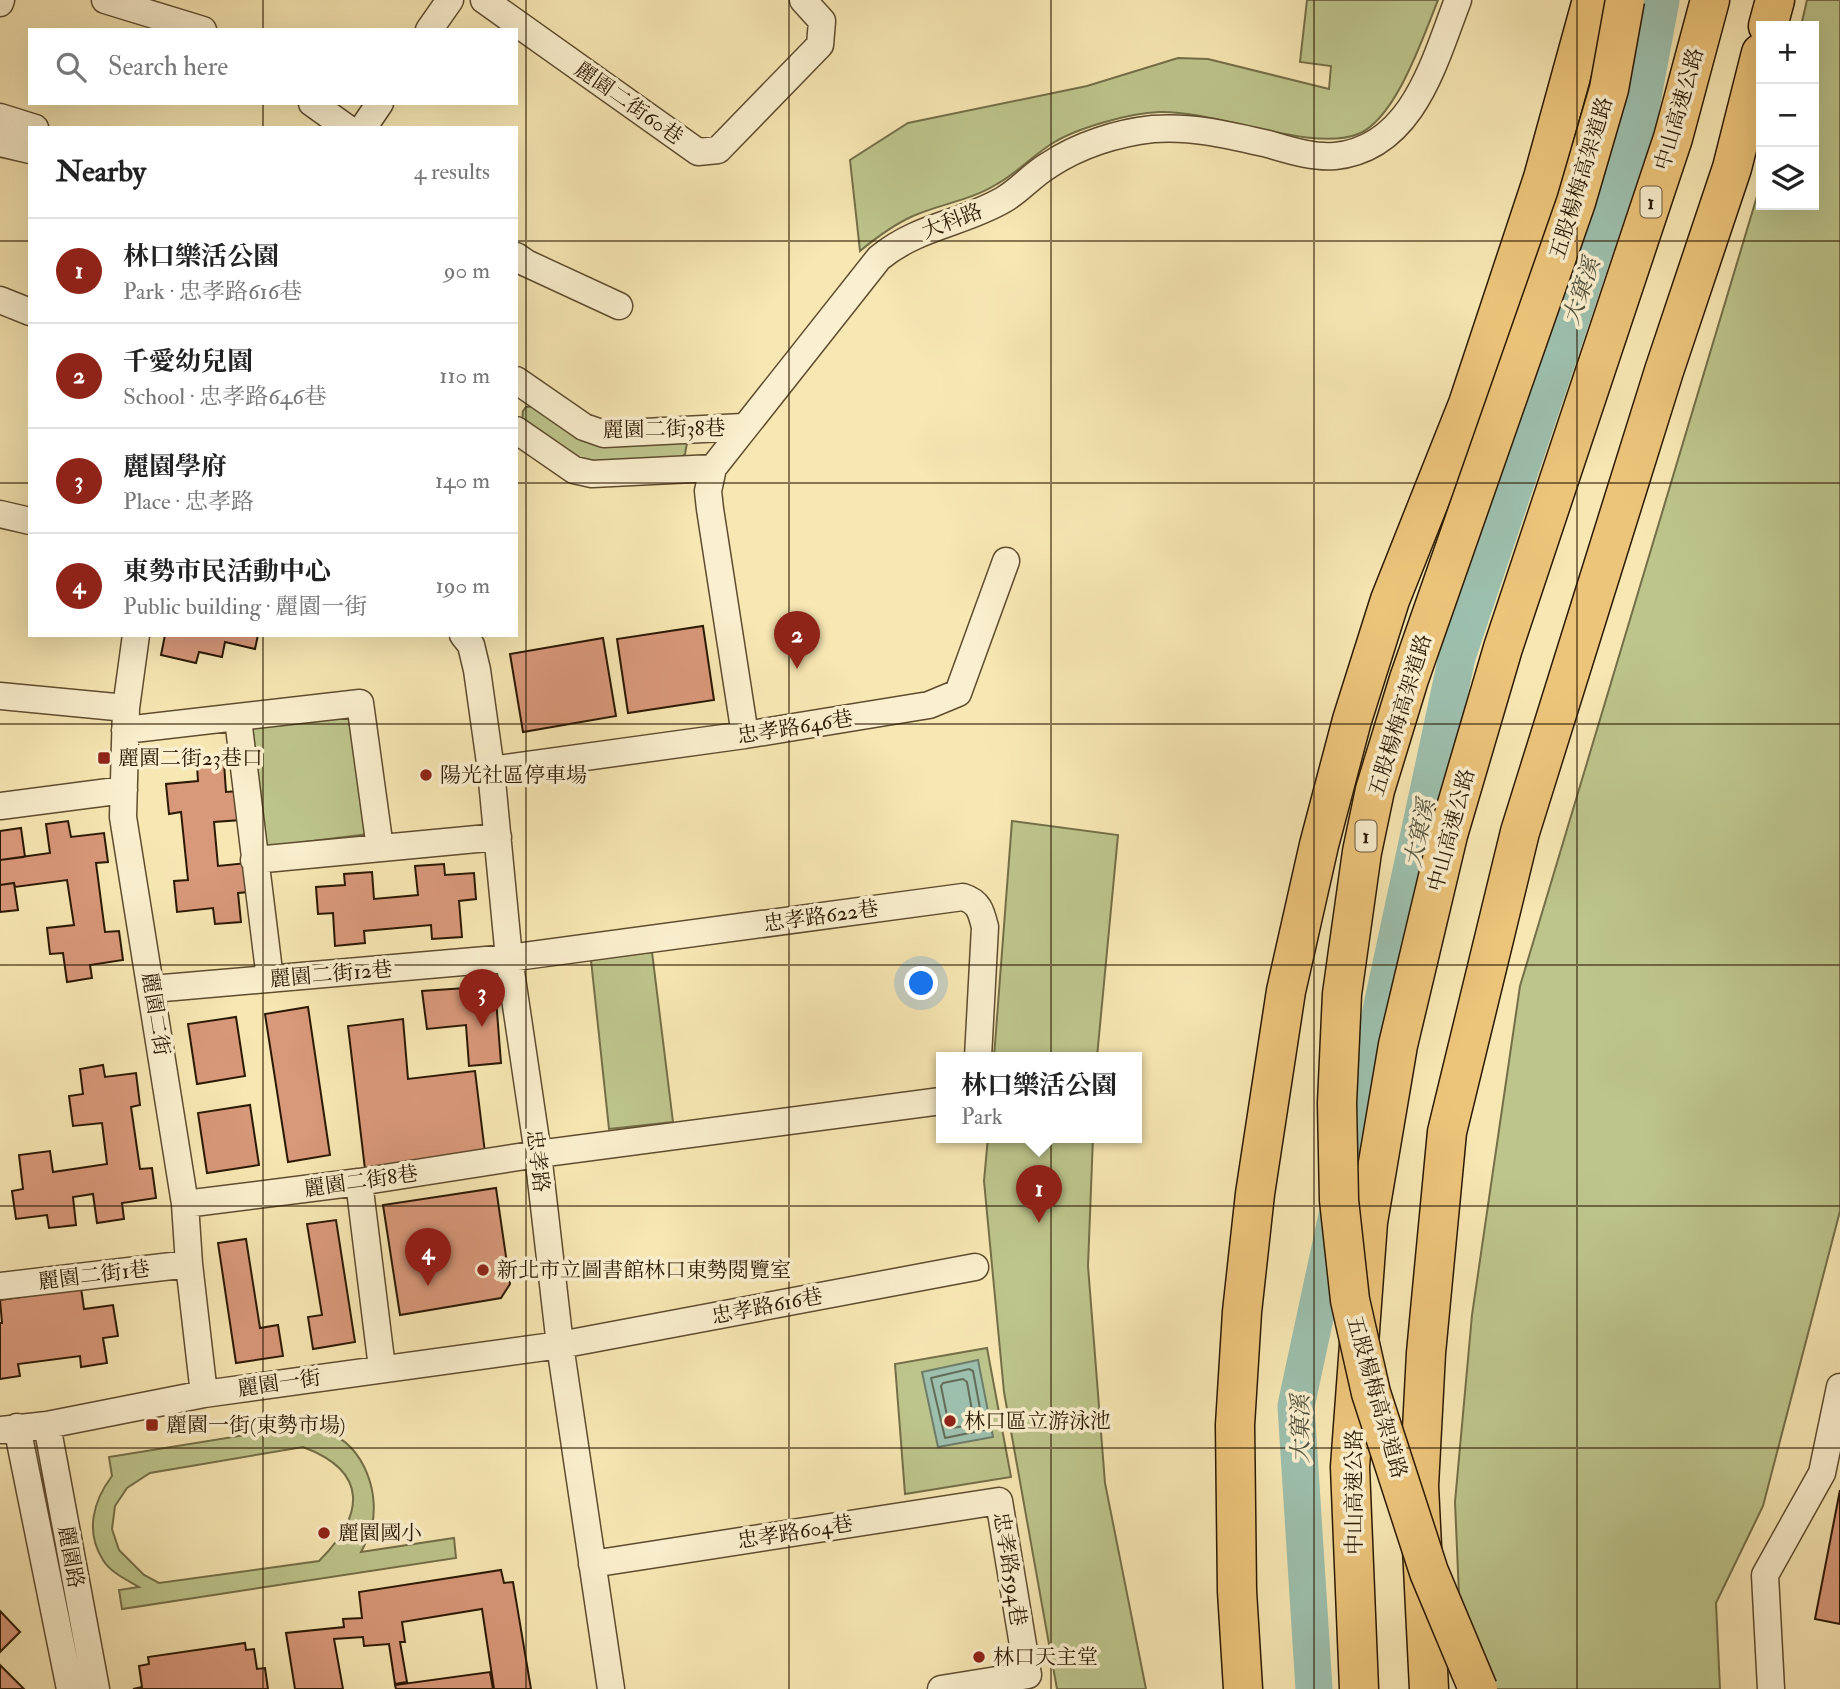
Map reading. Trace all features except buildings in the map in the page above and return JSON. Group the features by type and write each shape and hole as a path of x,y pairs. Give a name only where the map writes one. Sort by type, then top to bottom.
{"highway":[{"name":"五股楊梅高架道路","path":"1243,1689 1237,1591 1235,1425 1242,1312 1254,1207 1286,991 1352,720 1390,600 1477,379 1543,178 1592,0"},
{"name":"五股楊梅高架道路","path":"1478,1689 1430,1572 1400,1482 1371,1393 1350,1300 1339,1200 1337,1103 1342,994 1362,852 1375,790 1413,666 1576,202 1609,89 1625,0"},
{"name":"中山高速公路","path":"1359,1689 1350,1467 1368,1222 1398,1045 1448,835 1495,674 1602,345 1673,138 1710,0"},
{"path":"1769,21 1775,0"},
{"path":"1429,1689 1419,1486 1426,1353 1447,1132 1520,832 1660,385 1732,169 1756,74"}],"street":[{"path":"105,0 196,28"},
{"path":"430,28 450,0"},
{"name":"麗園二街60巷","path":"484,0 698,152 718,150 820,45 822,21 803,0"},
{"name":"大科路","path":"745,735 710,509 708,491 713,468 879,258 897,243 916,234 1004,200 1048,165 1081,148 1114,137 1151,130 1187,128 1226,134 1304,153 1333,156 1362,151 1386,137 1408,114 1426,82 1458,0"},
{"path":"315,105 344,126"},
{"path":"364,126 379,105"},
{"path":"0,117 29,126"},
{"path":"0,143 28,150"},
{"path":"518,258 526,264 619,306"},
{"path":"0,300 28,311"},
{"name":"麗園二街38巷","path":"519,387 584,427 604,434 743,427"},
{"name":"麗園二街38巷","path":"518,431 574,470 592,474 713,468"},
{"path":"0,514 28,521"},
{"name":"忠孝路646巷","path":"491,770 745,735 929,705 958,693 1006,561"},
{"name":"麗園二街","path":"135,637 126,719 123,817 185,1205 188,1264 204,1394"},
{"name":"忠孝路","path":"465,637 471,645 477,670 491,770 509,958 538,1154 560,1345 611,1689"},
{"path":"0,696 126,719 239,719 360,704 380,848"},
{"path":"239,719 270,979"},
{"path":"0,806 124,790"},
{"path":"254,860 498,837"},
{"name":"忠孝路622巷","path":"509,958 963,897 975,901 982,912 985,927 978,1052"},
{"name":"麗園二街12巷","path":"152,989 509,958"},
{"path":"538,1154 936,1102"},
{"name":"麗園二街8巷","path":"185,1205 359,1182 538,1154"},
{"path":"359,1182 383,1368"},
{"name":"麗園二街1巷","path":"0,1286 188,1264"},
{"name":"忠孝路616巷","path":"560,1345 975,1267"},
{"name":"麗園一街","path":"9,1429 47,1425 204,1394 560,1345"},
{"path":"1771,1689 1765,1575 1822,1473 1840,1387"},
{"name":"麗園路","path":"47,1425 96,1689"},
{"name":"麗園路","path":"9,1429 70,1689"},
{"name":"忠孝路604巷","path":"592,1564 999,1501"},
{"name":"忠孝路594巷","path":"941,1689 1028,1675 999,1501"}],"green space":[{"path":"1307,0 1438,0 1416,55 1396,95 1372,125 1358,134 1338,138 1289,135 1181,113 1159,112 1119,118 1063,137 1004,180 967,198 906,220 860,251 850,160 908,123 1087,86 1178,58 1208,59 1329,89 1331,66 1300,62"},
{"path":"1807,0 1840,0 1840,1211 1763,1506 1716,1603 1720,1689 1463,1689 1455,1502 1472,1315 1520,986 1756,200 1756,210 1819,210 1819,21 1802,21"},
{"path":"539,406 687,443 685,454 676,462 581,462 522,422 526,407"},
{"path":"355,716 369,834 264,847 250,728"},
{"path":"1012,821 1118,835 1097,1052 994,1052"},
{"path":"652,952 673,1122 609,1129 591,960"},
{"path":"987,1143 1093,1143 1088,1266 1105,1483 1146,1689 1057,1689 1004,1392 984,1181"},
{"name":"林口區立游泳池","path":"987,1348 1011,1477 905,1494 895,1364"},
{"path":"300,1426 324,1431 351,1448 360,1460 372,1488 373,1519 361,1552 454,1538 456,1558 122,1609 119,1590 139,1587 106,1564 97,1549 93,1528 96,1506 112,1476 109,1457","holes":["303,1447 325,1457 340,1469 349,1482 353,1497 345,1528 319,1561 159,1583 144,1575 119,1550 112,1529 115,1506 127,1488 150,1473"]}],"water":[{"path":"978,1360 993,1437 938,1447 922,1372"}],"waterway":[{"name":"大窠溪","path":"1314,1689 1296,1406 1457,657 1639,118 1661,0"}],"place":[{"name":"千愛幼兒園","path":"797,669"},
{"name":"麗園二街23巷口","path":"104,758"},
{"name":"陽光社區停車場","path":"426,775"},
{"name":"麗園學府","path":"482,1027"},
{"name":"林口樂活公園","path":"1039,1223"},
{"name":"新北市立圖書館林口東勢閱覽室","path":"483,1270"},
{"name":"東勢市民活動中心","path":"428,1286"},
{"name":"林口區立游泳池","path":"950,1421"},
{"name":"麗園一街(東勢市場)","path":"152,1425"},
{"name":"麗園國小","path":"324,1533"},
{"name":"林口天主堂","path":"979,1657"}]}
